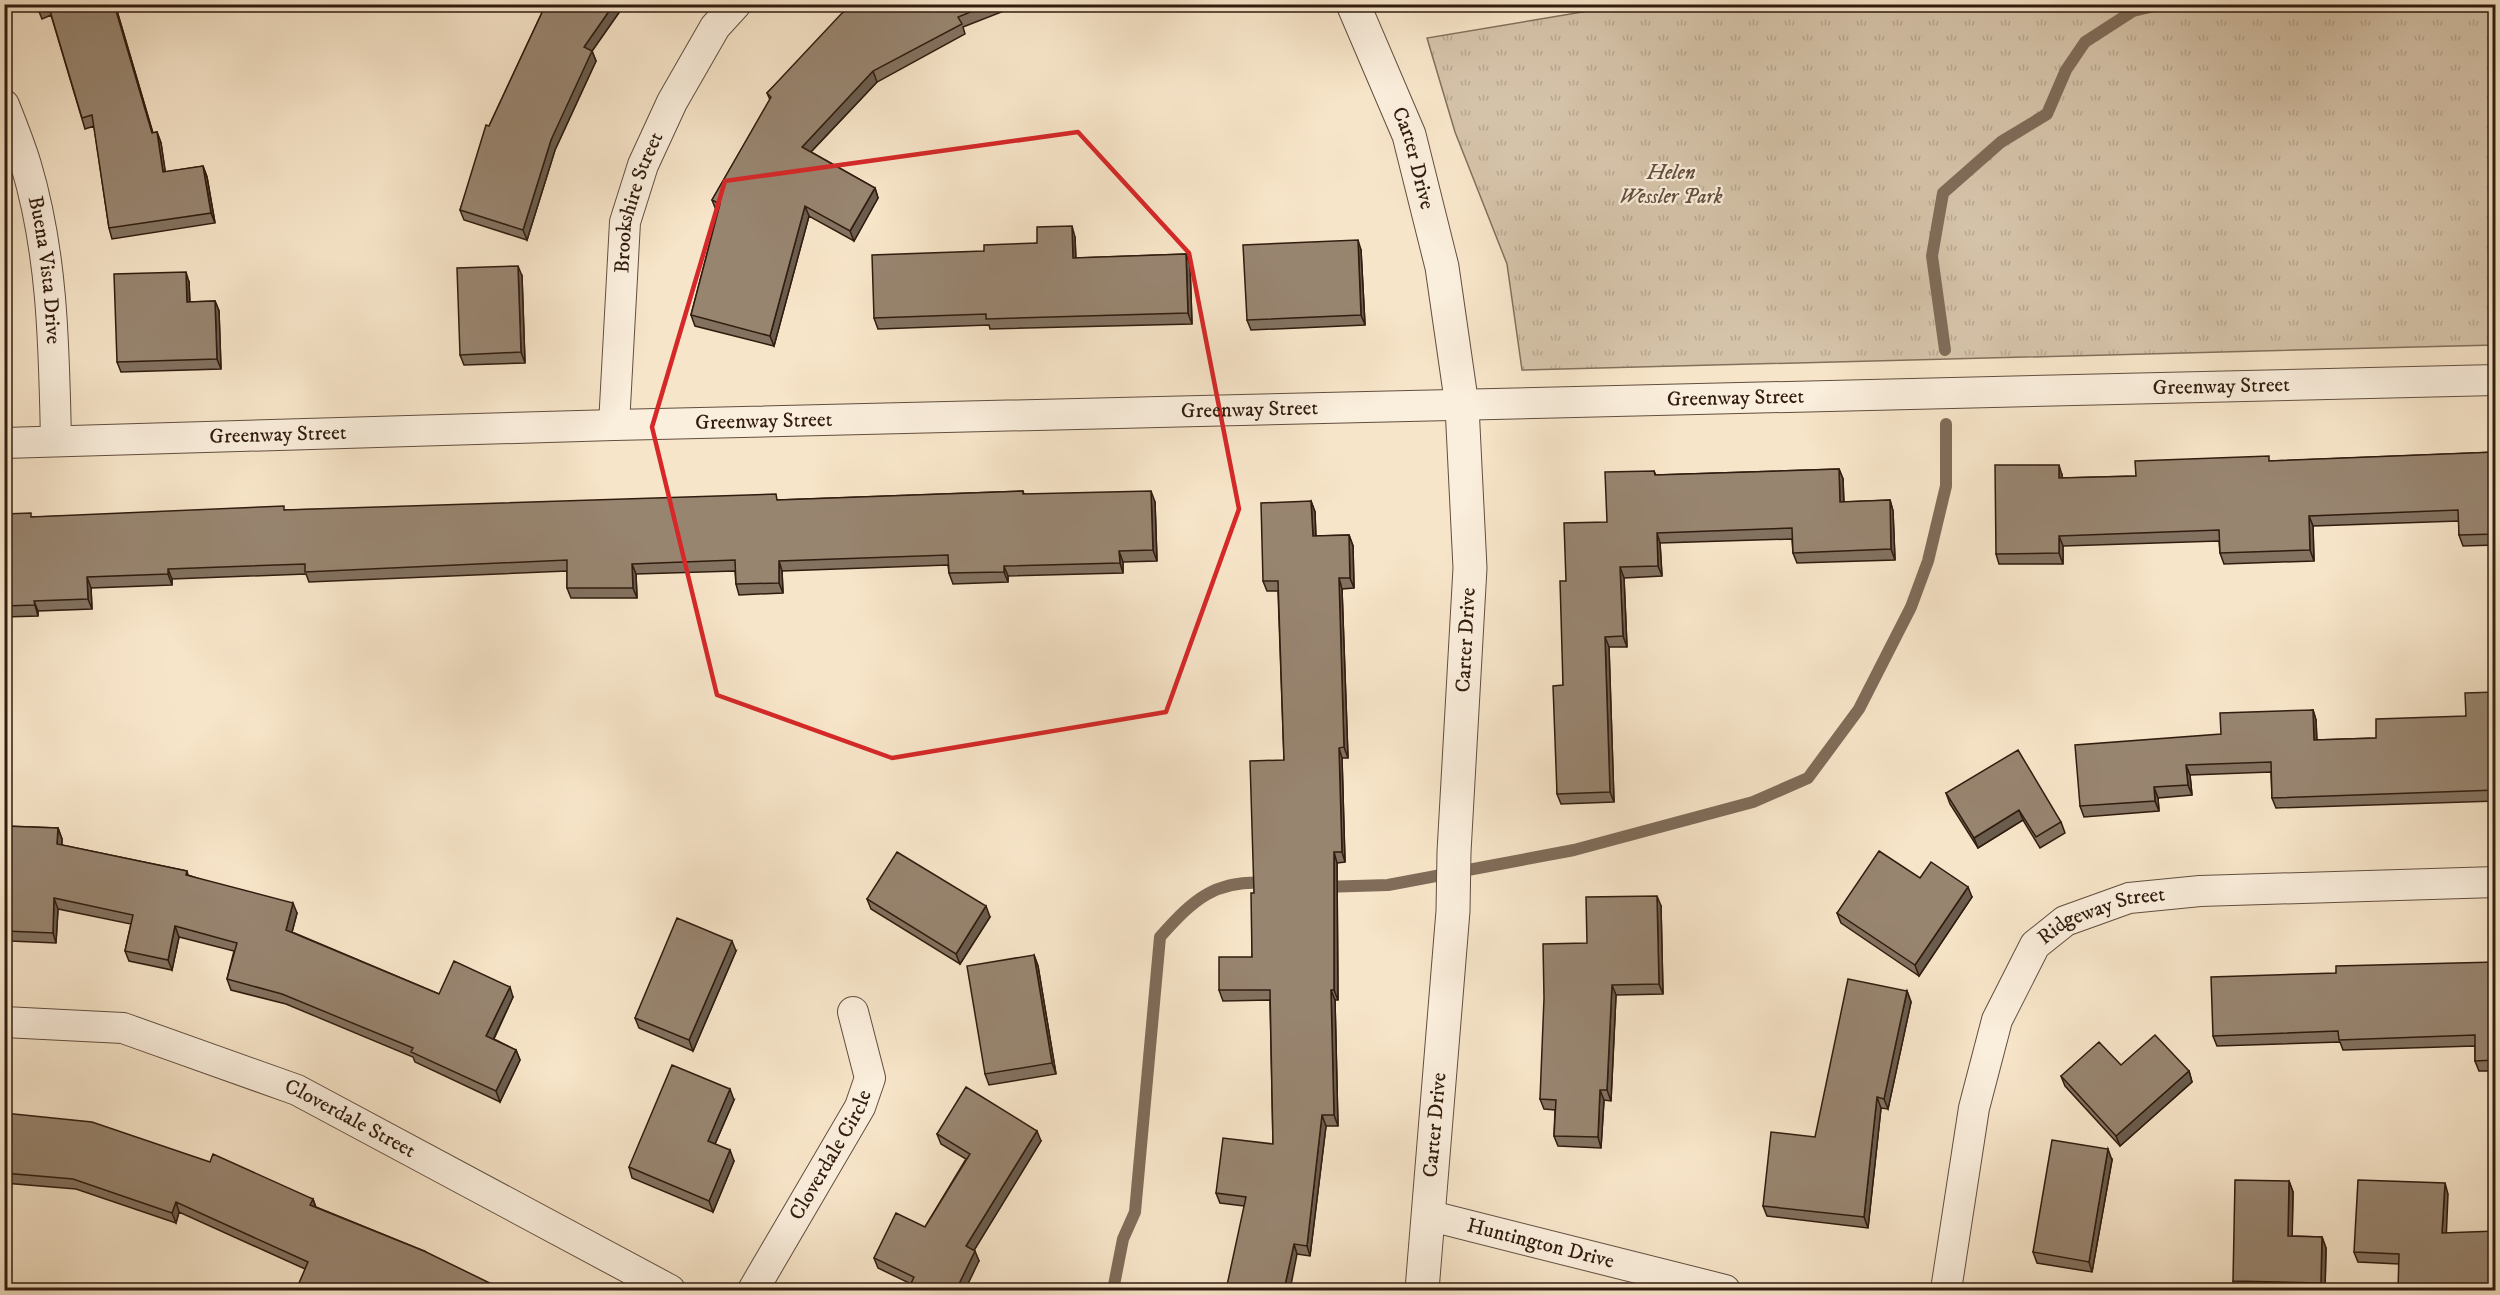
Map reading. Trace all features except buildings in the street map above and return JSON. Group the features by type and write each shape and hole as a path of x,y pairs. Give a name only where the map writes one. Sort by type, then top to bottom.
{"street":[{"name":"Brookshire Street","path":"614,425 625,222 643,165 672,102 715,27 736,4"},
{"name":"Carter Drive","path":"1353,4 1409,135 1442,267 1462,406 1470,568 1454,852 1453,911 1426,1215 1422,1290"},
{"name":"Buena Vista Drive","path":"4,105 26,165 45,253 54,337 56,441"},
{"name":"Greenway Street","path":"4,443 614,425 2496,380"},
{"name":"Ridgeway Street","path":"1946,1290 1974,1108 1997,1020 2035,945 2066,921 2129,898 2200,891 2496,882"},
{"name":"Cloverdale Circle","path":"753,1290 860,1107 870,1078 853,1012"},
{"name":"Cloverdale Street","path":"4,1022 123,1028 297,1090 670,1290"},
{"name":"Huntington Drive","path":"1426,1215 1725,1290"}],"highlighted area":[{"path":"1078,132 1189,253 1239,509 1166,712 892,758 717,695 652,427 725,181"}],"green space":[{"name":"Helen Wessler Park","path":"1624,5 2495,5 2495,345 1522,370 1507,264 1455,132 1427,38"}],"waterway":[{"path":"1945,350 1932,256 1943,193 2001,142 2047,114 2066,70 2085,42 2133,11 2163,4"},
{"path":"1322,887 1388,885 1574,850 1753,802 1808,778 1859,709 1911,607 1928,561 1946,486 1946,424"},
{"path":"1113,1290 1123,1239 1135,1212 1160,937 1184,912 1207,894 1234,884 1269,883"}]}
